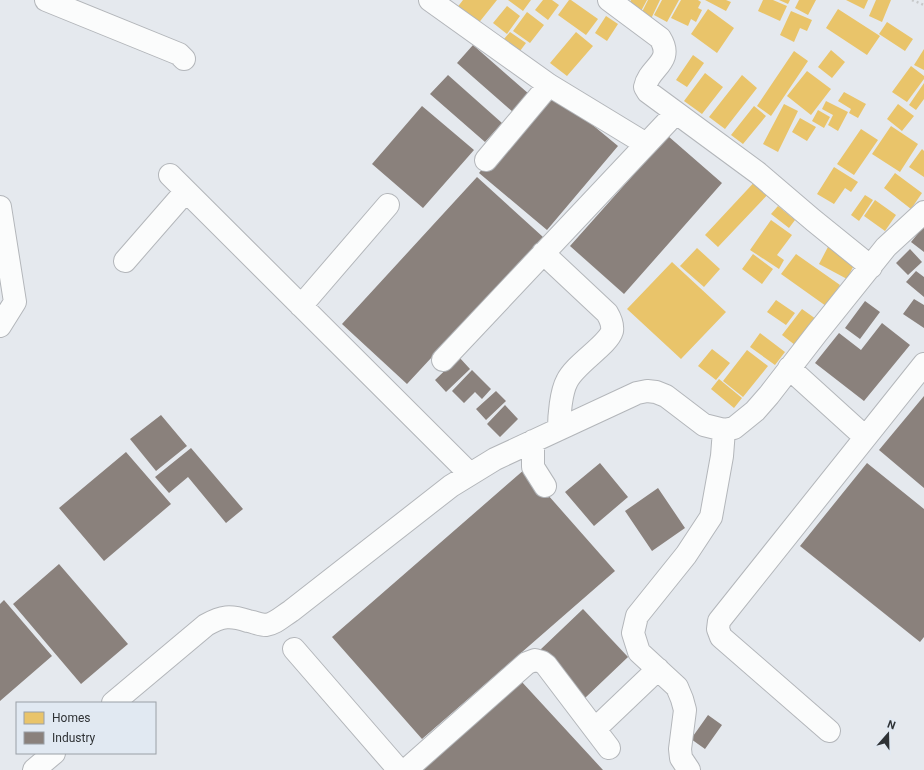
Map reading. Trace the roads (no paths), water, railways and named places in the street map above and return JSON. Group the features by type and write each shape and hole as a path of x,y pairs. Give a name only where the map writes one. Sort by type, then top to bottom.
{"street":[{"path":"46,0 179,54 184,59"},
{"path":"430,0 549,86 646,144"},
{"path":"609,0 660,38 663,42 666,50 664,58 646,81 645,87 648,92 758,173 813,220 871,266"},
{"path":"486,160 549,86"},
{"path":"443,360 671,118"},
{"path":"170,176 470,474"},
{"path":"125,261 186,191"},
{"path":"301,306 388,205"},
{"path":"0,207 16,302 0,326"},
{"path":"114,702 206,625 218,618 228,617 267,625 276,621 451,486 470,474 495,459 637,393 646,391 656,392 666,396 704,425 724,430 734,428 755,411 886,247 924,212"},
{"path":"544,253 607,313 611,320 612,329 609,336 578,366 567,381 559,412 558,429"},
{"path":"829,731 722,637 718,629 719,620 924,364"},
{"path":"789,368 865,436"},
{"path":"689,770 681,758 680,749 685,710 682,699 677,687 639,652 633,633 637,616 686,555 710,517 722,456 724,430"},
{"path":"533,441 533,467 545,486"},
{"path":"294,650 399,770"},
{"path":"406,770 527,663 535,660 546,665 609,748"},
{"path":"595,729 658,670"},
{"path":"34,770 53,754"}]}
